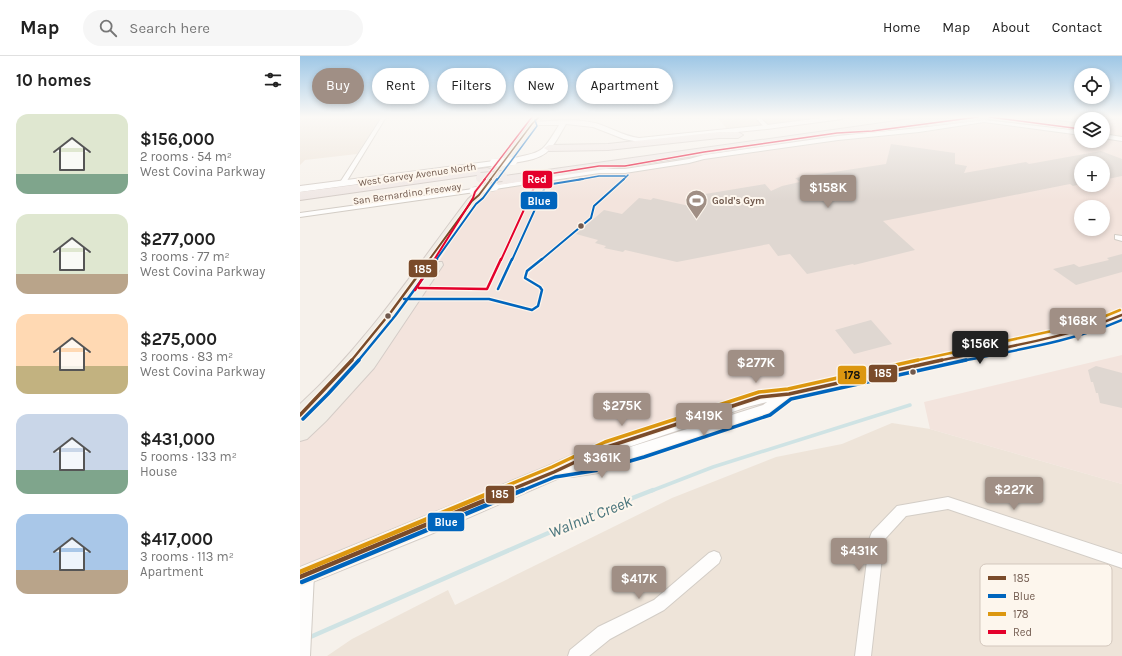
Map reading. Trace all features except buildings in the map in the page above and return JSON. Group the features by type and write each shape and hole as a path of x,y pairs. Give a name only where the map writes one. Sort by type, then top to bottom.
{"highway":[{"path":"549,148 608,147 628,145"},
{"name":"San Bernardino Freeway","path":"582,158 676,145"},
{"path":"492,177 712,145"},
{"name":"San Bernardino Freeway","path":"300,208 492,177 713,145"},
{"path":"300,202 723,145"},
{"name":"San Bernardino Freeway","path":"300,196 492,177 544,163"}],"main road":[{"path":"300,433 320,416 368,364 419,293 492,177 514,145"},
{"path":"300,415 324,394 358,356 472,201 492,177"}],"street":[{"path":"342,184 366,145"},
{"path":"300,215 492,177 625,171 705,157 792,145"},
{"name":"West Garvey Avenue North","path":"300,190 342,184 492,177 546,152 549,148"},
{"path":"302,656 304,610 303,575 424,527 554,472 607,447 760,397 789,394 1053,336 1105,322 1122,315"},
{"path":"554,472 598,465 642,452 768,410 789,394"},
{"path":"642,452 653,439 730,413 729,407"},
{"path":"574,469 596,459 607,447"},
{"path":"863,656 877,537 902,510 948,503 1122,561"},
{"path":"576,656 604,633 659,605 714,558"}],"shaded area":[{"path":"300,145 363,145 357,154 305,160 300,165"},
{"path":"770,145 1074,145 1074,148 1110,148 1110,145 1122,145 1122,315 745,406 602,455 300,577 300,433 419,293 487,186"},
{"path":"1122,355 1122,484 930,429 924,402"},
{"path":"892,423 930,429 1122,484 1122,656 327,656 352,639 448,590 455,605 672,498 776,457 842,444"}],"waterway":[{"name":"Walnut Creek","path":"651,491 713,467 910,405"},
{"name":"Walnut Creek","path":"308,638 594,513 653,490"}],"transit line":[{"name":"Red","path":"415,290 473,198 475,192 511,145"},
{"name":"185","path":"300,415 325,391 370,339 472,201 479,195 516,145"},
{"name":"Blue","path":"303,419 328,394 374,343 476,204 483,198 523,145"},
{"name":"Red","path":"419,288 487,289 538,178 542,175 599,166 625,166 753,145"},
{"name":"Blue","path":"404,299 489,299 532,310 535,309 538,306 542,290 540,287 525,278 527,271 591,218 594,206 628,175"},
{"name":"Blue","path":"498,289 546,185 599,176 625,176"},
{"name":"178","path":"300,572 552,467 605,442 743,397 759,392 788,389 1052,331 1103,317 1120,310"},
{"name":"185","path":"300,577 554,472 607,447 744,402 760,397 789,394 1053,336 1105,322 1122,315"},
{"name":"Blue","path":"302,582 555,477 599,470 644,457 770,415 791,399 1054,341 1106,327 1122,320"}],"place":[{"name":"Gold's Gym","path":"696,220"}]}
